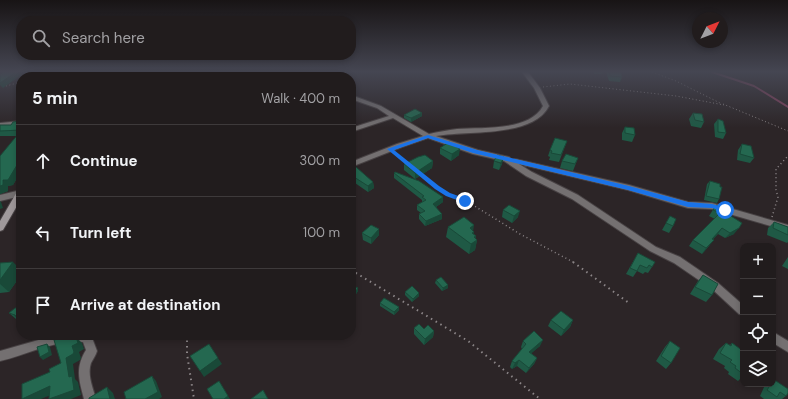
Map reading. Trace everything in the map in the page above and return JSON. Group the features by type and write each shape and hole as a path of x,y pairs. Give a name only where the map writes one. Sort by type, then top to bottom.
{"street":[{"path":"356,163 428,136 470,129 515,126 526,123 539,114 546,106 538,91"},
{"path":"356,99 373,104 428,136 468,149 629,188 688,205 712,206 788,228"},
{"path":"356,128 394,116"},
{"path":"0,125 16,123"},
{"path":"506,159 529,174 575,197 653,249 683,264 715,286 740,308"},
{"path":"0,198 16,194"},
{"path":"0,228 16,201"},
{"path":"776,339 788,346"},
{"path":"0,356 34,348 58,340"},
{"path":"88,340 92,351 83,367 90,399"}],"path":[{"path":"628,91 676,96 724,105"},
{"path":"695,91 724,105 788,131"},
{"path":"390,149 411,167"},
{"path":"770,223 778,196 776,190 776,169 788,156"},
{"path":"416,171 448,195 468,202 520,234 579,265 629,303"},
{"path":"356,273 468,341 540,399"},
{"path":"187,340 187,354 194,399"}],"building":[{"path":"415,109 422,113 411,118 404,115"},
{"path":"693,113 702,114 704,122 695,120"},
{"path":"718,119 723,121 726,133 718,132"},
{"path":"13,122 16,122 16,130 0,131 0,125 11,125"},
{"path":"625,127 634,128 635,135 625,133"},
{"path":"16,137 16,167 8,180 3,180 3,185 0,186 0,156"},
{"path":"555,138 567,141 561,155 551,153 552,151 550,150"},
{"path":"449,142 460,149 452,154 440,148"},
{"path":"742,144 751,146 754,158 740,154"},
{"path":"566,154 578,158 575,164 562,161"},
{"path":"425,155 433,161 415,173 404,164 418,157"},
{"path":"497,155 504,157 501,163 494,161"},
{"path":"356,167 373,182 368,186 356,178"},
{"path":"395,172 419,181 443,197 433,204 442,214 426,221 419,214 425,211 417,205 426,200 422,197 424,196 394,173"},
{"path":"710,181 720,184 720,187 722,187 719,199 706,196"},
{"path":"509,205 520,211 514,216 503,210"},
{"path":"716,205 728,210 726,213 742,223 739,228 730,233 722,228 712,239 714,240 706,248 693,240 720,213 713,210"},
{"path":"670,216 676,219 673,226 666,223"},
{"path":"464,217 474,225 470,228 474,232 472,233 476,236 474,237 477,240 471,244 448,227"},
{"path":"774,222 788,227 788,235 773,228"},
{"path":"371,225 379,229 371,238 362,233"},
{"path":"638,253 655,262 652,267 649,265 647,268 640,265 637,271 630,268"},
{"path":"13,262 0,280 0,263"},
{"path":"703,275 718,284 712,295 695,287"},
{"path":"441,277 448,285 443,288 436,280"},
{"path":"412,286 419,293 413,299 405,292"},
{"path":"384,298 399,307 394,312 380,303"},
{"path":"15,308 16,316 15,316 9,313"},
{"path":"561,311 573,320 564,330 551,320"},
{"path":"419,324 424,329 428,325 434,331 425,339 414,328"},
{"path":"534,331 543,340 529,352 537,358 529,368 519,360 515,363 512,361 526,344 523,341"},
{"path":"54,340 77,340 78,343 72,346 74,352 73,354 66,358 69,377 72,376 74,390 49,399 50,386 22,399 22,384 50,372 49,369 61,363"},
{"path":"670,341 680,348 671,363 661,356"},
{"path":"726,343 731,346 732,343 740,349 740,372 735,368 736,366 730,362 732,360 720,353"},
{"path":"47,344 49,352 40,357 37,347"},
{"path":"209,344 218,358 200,371 190,356"},
{"path":"152,376 158,392 145,399 126,399 124,392"},
{"path":"219,381 228,396 224,399 213,399 207,389"},
{"path":"776,381 788,389 788,393 786,396 780,392 777,397 767,390 769,387 776,387"},
{"path":"107,387 110,399 89,399 89,398"},
{"path":"263,390 268,399 251,399"}],"waterway":[{"path":"761,91 788,107"}],"route":[{"path":"465,201 448,195 437,188 390,149 428,136 476,152 629,188 688,205 712,206 725,210"}]}
